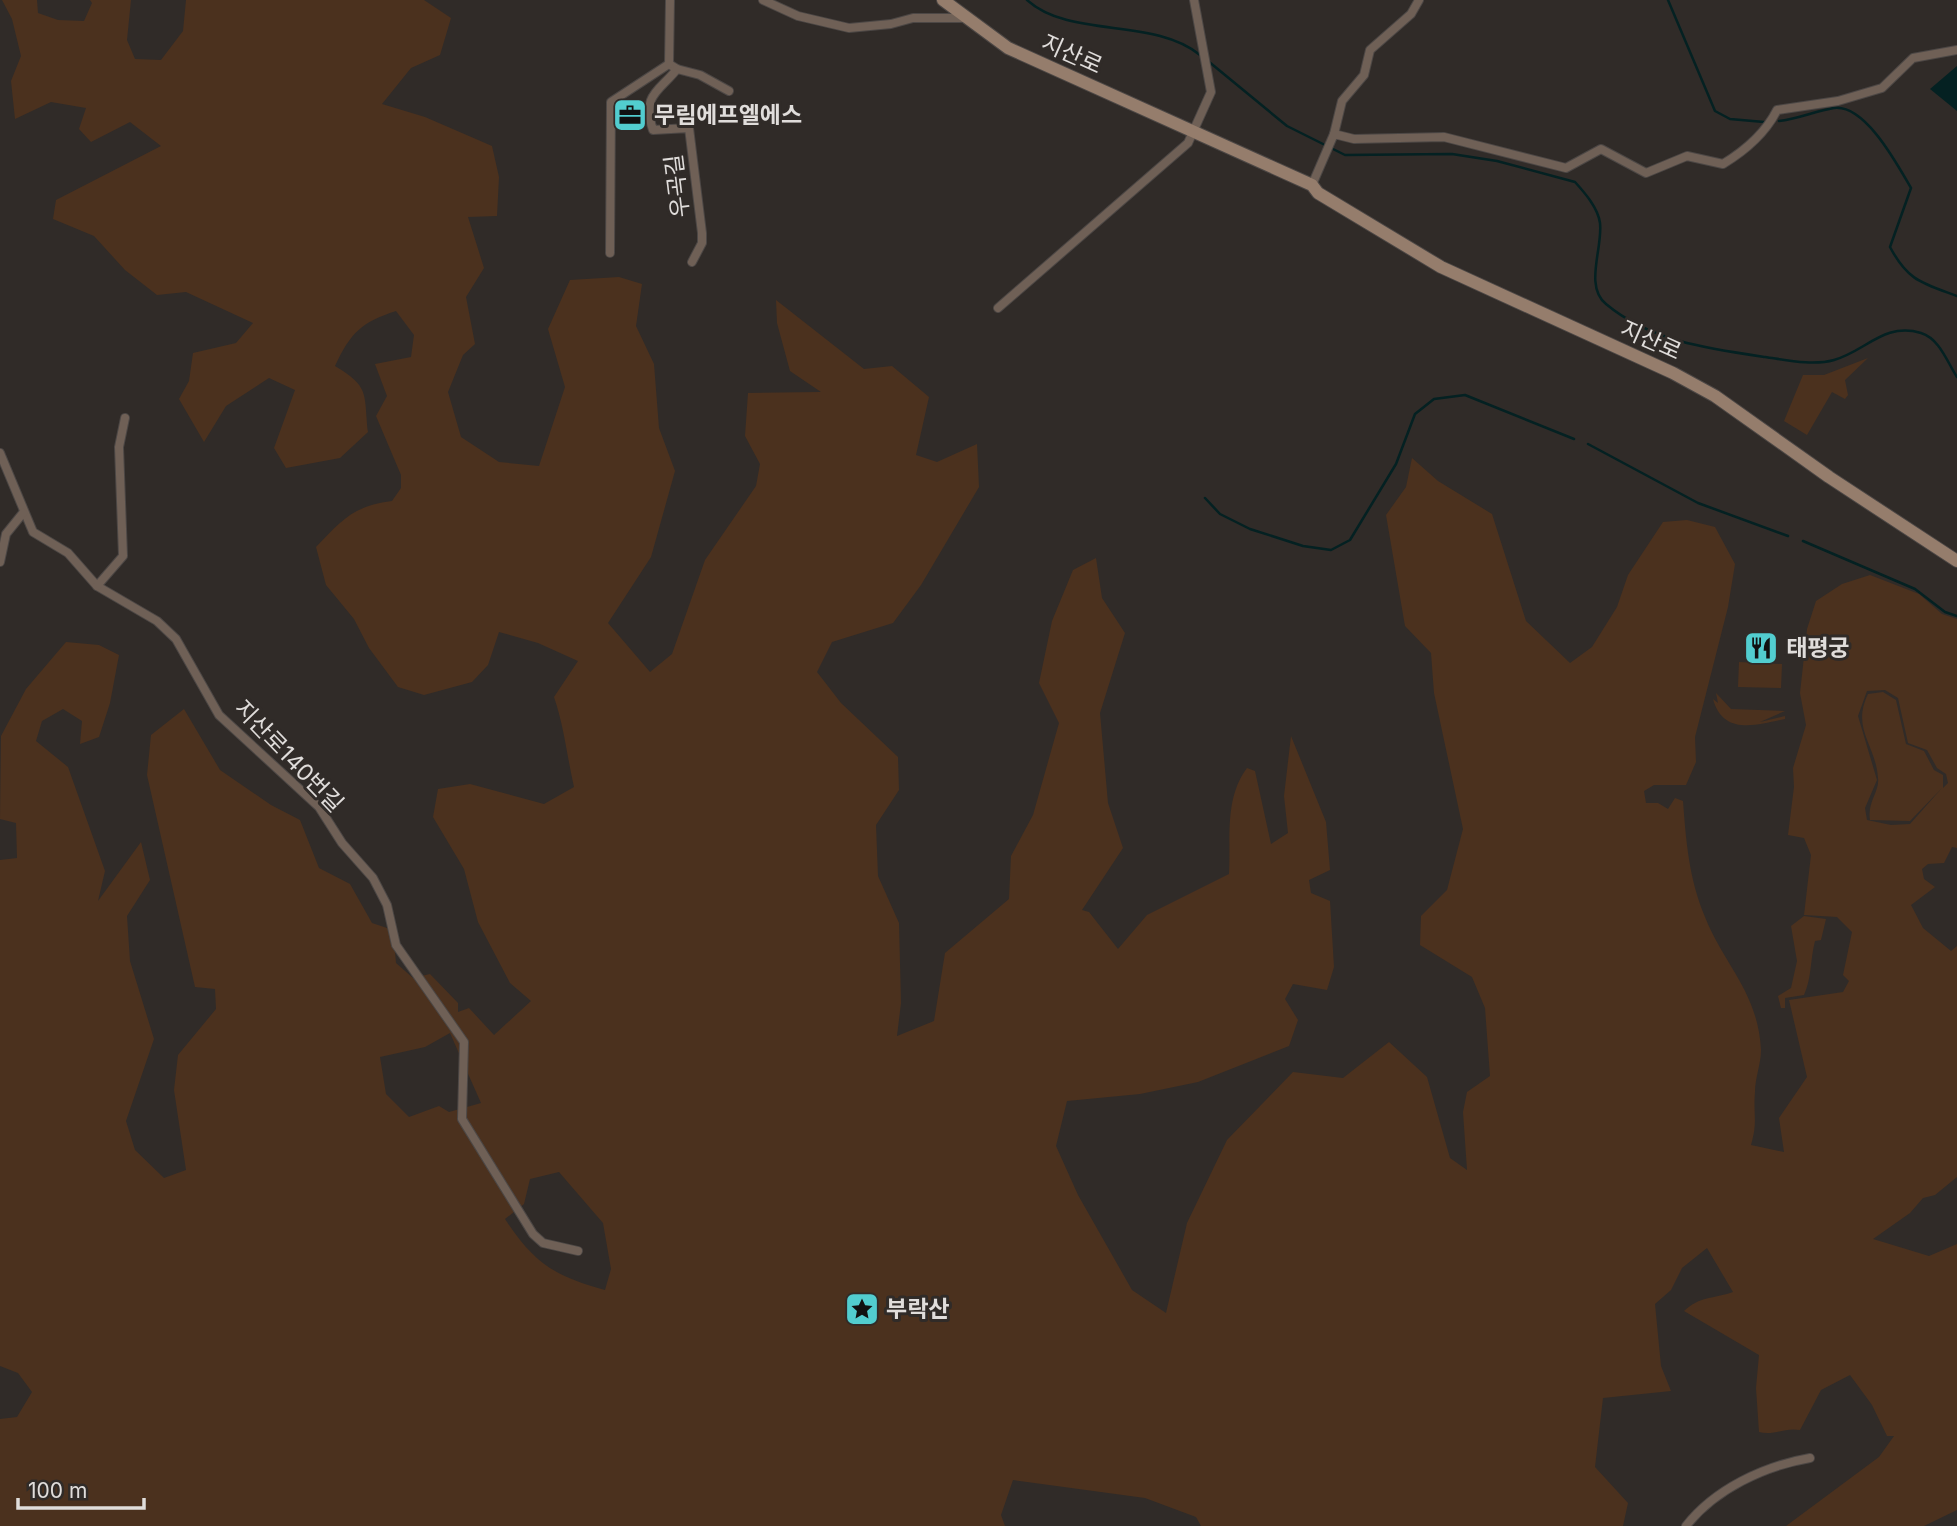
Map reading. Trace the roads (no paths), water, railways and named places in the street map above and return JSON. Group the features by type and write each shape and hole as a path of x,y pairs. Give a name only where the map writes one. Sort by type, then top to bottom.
{"main road":[{"name":"지산로","path":"943,0 1008,48 1312,185 1318,193 1441,267 1673,373 1715,396 1829,477 1957,561"}],"street":[{"path":"670,0 673,66"},
{"path":"763,0 798,16 857,28 913,18 967,18"},
{"path":"998,309 1188,143 1211,92 1206,52 1194,0"},
{"path":"1312,185 1333,138 1342,101 1364,75 1370,50 1411,14 1419,0"},
{"path":"1333,138 1444,138 1566,168 1601,149 1646,173 1687,156 1723,164 1744,151 1770,124 1777,110 1838,101 1882,88 1913,58 1957,50"},
{"path":"610,253 611,102 673,66 700,75 729,91"},
{"name":"우곡길","path":"673,66 654,90 649,114 653,130 689,128 702,233 702,243 692,262"},
{"path":"97,586 123,556 119,447 125,418"},
{"name":"지산로140번길","path":"0,453 33,533 68,553 97,586 157,621 176,639 219,715 319,807 342,843 373,878 387,905 396,945 464,1042 462,1119 533,1234 543,1243 578,1251"},
{"path":"0,562 6,534 23,513"},
{"path":"1686,1526 1732,1486 1773,1467 1810,1458"}],"water":[{"path":"1957,66 1957,111 1930,89"}],"waterway":[{"path":"1027,0 1045,12 1066,20 1160,36 1181,43 1200,55"},
{"path":"1668,0 1715,111 1730,119 1764,122"},
{"path":"1208,61 1287,126 1345,155 1452,154 1497,161 1575,182 1599,217 1595,277 1600,296 1623,317 1642,327 1702,346 1808,362 1834,360 1896,331 1921,333 1933,340 1957,377"},
{"path":"1779,121 1834,108 1846,109 1868,125 1889,151 1911,188 1890,247 1910,274 1934,288 1957,296"},
{"path":"1205,498 1220,514 1250,529 1303,546 1331,550 1350,540 1396,464 1415,414 1434,399 1465,395 1574,439"},
{"path":"1588,444 1698,503 1788,536"},
{"path":"1803,541 1915,589 1945,612 1957,616"}],"place":[{"name":"무림에프엘에스","path":"630,115"},
{"name":"태평궁","path":"1761,648"},
{"name":"부락산","path":"862,1309"}]}
